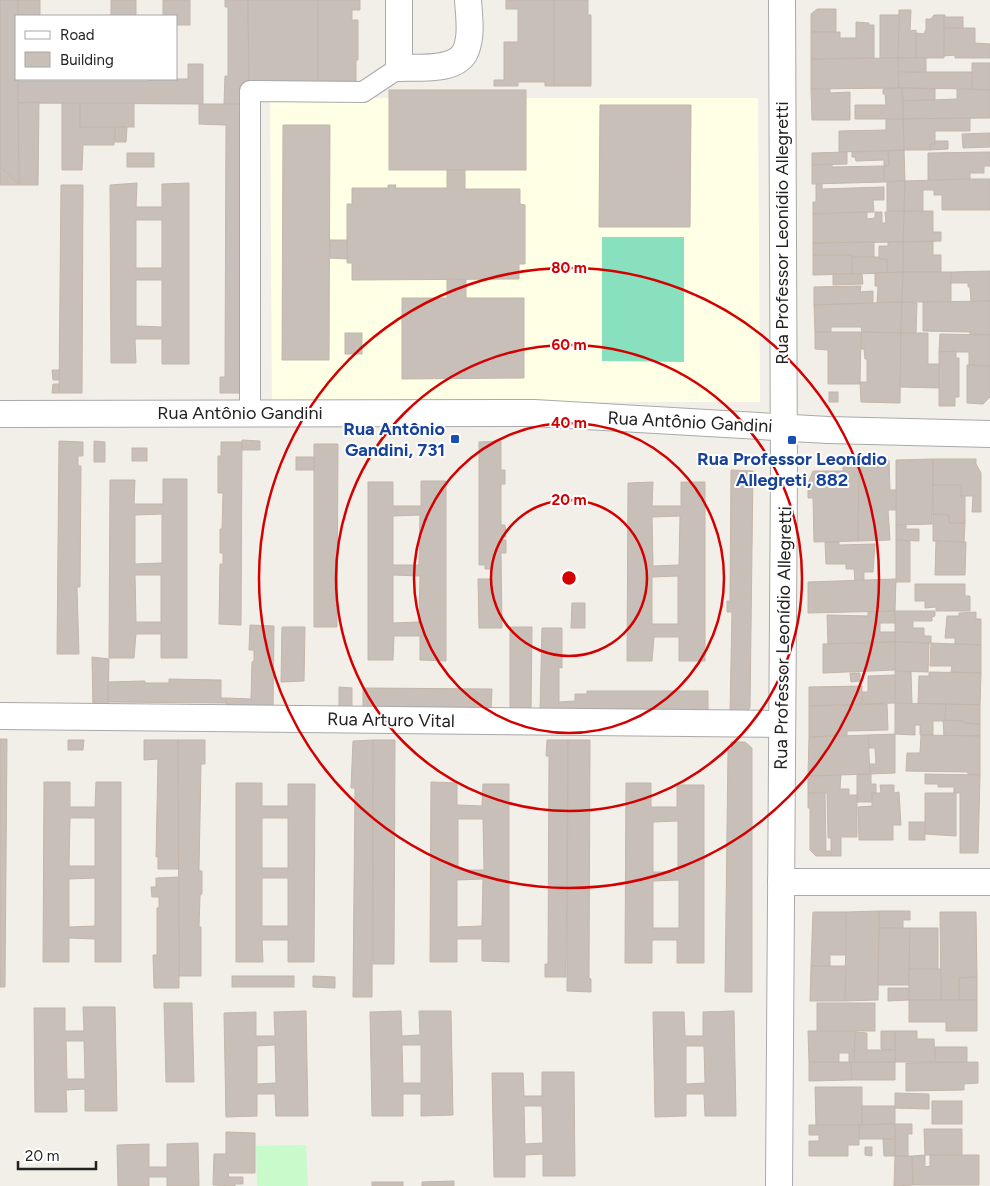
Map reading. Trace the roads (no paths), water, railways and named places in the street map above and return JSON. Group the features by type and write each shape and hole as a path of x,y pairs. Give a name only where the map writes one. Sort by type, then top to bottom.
{"street":[{"path":"399,0 399,68"},
{"path":"250,414 250,91 363,92 399,68 445,66 455,63 466,52 469,36 468,0"},
{"name":"Rua Professor Leonídio Allegretti","path":"778,1186 784,428 782,0"},
{"name":"Rua Antônio Gandini","path":"0,414 534,413 784,428 990,434"},
{"name":"Rua Arturo Vital","path":"0,716 782,724"},
{"path":"781,882 990,882"}],"place":[{"name":"Rua Antônio Gandini, 731","path":"455,439"},
{"name":"Rua Professor Leonídio Allegreti, 882","path":"792,440"}]}
